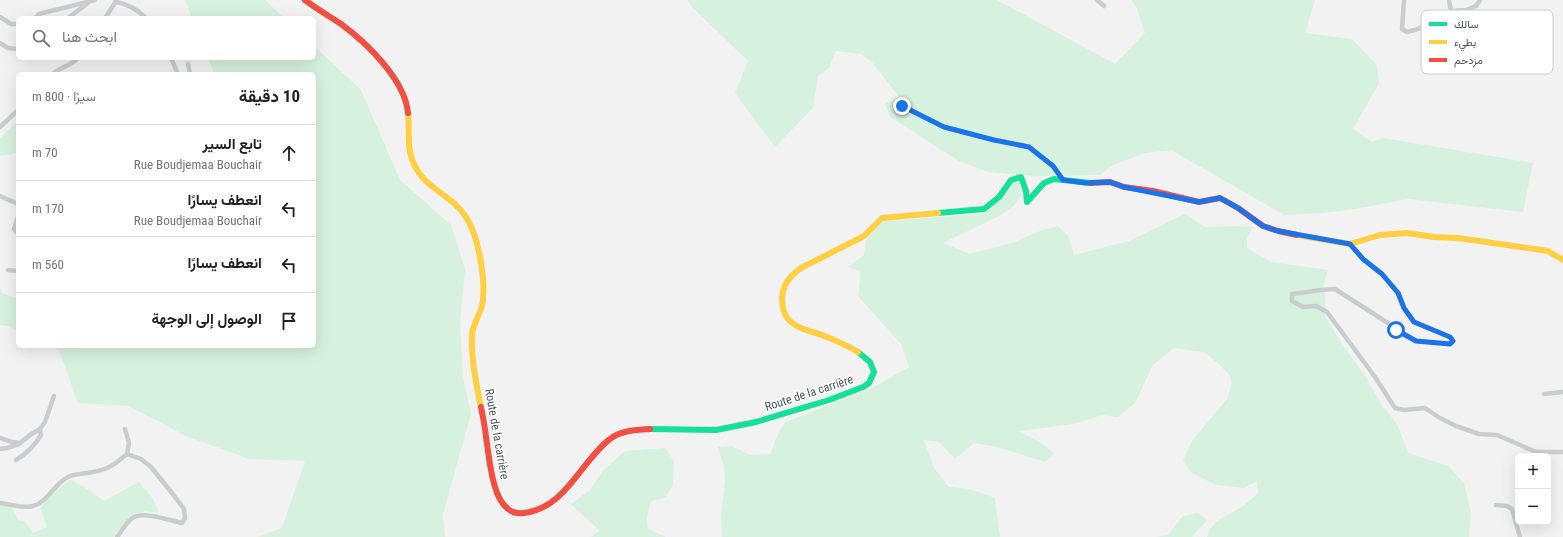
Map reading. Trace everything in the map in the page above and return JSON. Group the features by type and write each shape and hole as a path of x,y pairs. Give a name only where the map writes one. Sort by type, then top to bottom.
{"street":[{"path":"36,16 38,14 95,0"},
{"path":"71,16 95,0"},
{"name":"Route de la carrière","path":"305,0 318,11 351,31 385,68 397,85 406,102 409,147 414,164 423,178 437,192 456,205 467,218 473,232 480,251 484,291 482,307 473,324 472,338 474,370 494,484 502,503 509,511 519,514 533,511 550,504 567,488 602,447 615,435 635,431 651,430 725,429 795,411 864,387 871,380 873,371 870,361 862,353 790,321 784,313 782,291 789,277 799,269 867,234 882,218 984,209 999,197 1012,180 1021,177 1026,191 1027,202 1044,183 1054,179 1063,180"},
{"path":"1097,0 1104,6"},
{"path":"1404,0 1402,28 1407,32 1421,27"},
{"path":"1449,0 1451,10"},
{"path":"1466,10 1476,6 1480,0"},
{"path":"106,16 117,1 140,11 144,16"},
{"path":"0,17 11,24 16,24"},
{"path":"0,44 16,50"},
{"path":"55,72 58,68 77,60"},
{"path":"172,60 177,72"},
{"path":"188,64 190,72"},
{"path":"902,106 944,127 994,140 1029,147 1053,166 1063,180 1086,183 1110,182 1124,187 1199,202 1220,198 1238,208 1263,226 1278,231 1350,244 1380,235 1408,233 1434,237 1458,238 1548,251 1563,260"},
{"path":"0,127 16,112"},
{"path":"0,196 16,203"},
{"path":"16,222 14,229 16,232"},
{"path":"1350,244 1363,259 1382,274 1398,293 1404,308 1414,322 1450,337 1453,341 1450,344 1416,341 1334,289 1292,294 1292,301 1303,307 1316,306 1327,312 1375,377 1395,408 1404,410 1425,408 1456,426 1479,434 1498,435 1536,452 1563,452"},
{"path":"8,270 16,271"},
{"path":"1544,394 1563,392"},
{"path":"0,449 20,443 40,429 45,422 54,396"},
{"path":"16,460 23,456 36,443 41,435 40,429"},
{"path":"0,503 23,508 33,506 40,503 60,482 69,476 99,471 112,467 127,454 129,443 125,429"},
{"path":"0,438 20,443"},
{"path":"117,537 127,523 133,518 157,516 182,523 185,518 184,509 151,467 141,459 127,454"},
{"path":"1496,505 1507,506 1512,509 1520,537"}],"green space":[{"path":"185,0 265,0 282,16 191,16"},
{"path":"687,0 997,0 1115,64 1145,33 1137,8 1131,0 1315,0 1305,33 1352,39 1377,65 1379,83 1353,129 1372,142 1383,138 1533,163 1523,212 1408,199 1355,209 1322,213 1284,215 1171,150 1145,153 1113,165 1100,175 1036,176 988,172 959,161 890,117 885,104 899,97 872,62 861,54 836,51 829,68 818,76 813,108 775,147 735,93 748,61 693,8"},
{"path":"316,48 361,90 400,180 451,225 465,269 460,324 463,376 471,414 443,514 445,537 257,537 282,528 305,461 249,459 186,436 129,406 78,403 59,350 54,348 316,348 316,72 211,72 213,71 209,60 316,60"},
{"path":"16,122 16,153 0,156 0,138"},
{"path":"1019,182 1021,195 1014,206 997,217 943,243 970,254 1015,242 1040,231 1058,226 1068,236 1074,255 1129,241 1185,214 1205,227 1253,227 1247,239 1247,248 1271,262 1328,270 1324,283 1326,318 1364,374 1381,404 1397,424 1408,453 1448,466 1464,483 1471,512 1469,537 1207,537 1209,531 1217,521 1246,504 1258,493 1257,481 1244,488 1216,485 1192,473 1183,461 1192,441 1227,399 1232,383 1230,376 1219,364 1204,352 1174,348 1153,365 1135,403 1118,417 1102,415 1073,424 1018,431 1043,444 1055,454 1045,462 997,447 974,443 955,459 939,442 924,440 934,468 949,487 970,489 995,498 1000,537 722,537 721,515 725,481 724,467 718,447 732,446 750,455 770,454 780,430 786,422 872,388 909,367 901,344 858,296 861,271 848,267 864,255 866,239 883,221 982,214 995,205 1012,184"},
{"path":"0,289 2,293 16,298 16,330 8,326 0,325"},
{"path":"665,448 674,461 673,485 665,498 651,501 647,518 648,529 666,537 591,537 600,531 571,504 590,490 602,472 625,451"},
{"path":"71,480 89,490 104,501 139,482 153,499 159,513 145,511 129,517 113,537 0,537 0,505 12,507 18,520 24,521 33,533 47,527 40,507 56,491"},
{"path":"1198,513 1207,520 1192,536 1193,537 1155,537 1168,535 1183,516"}],"traffic: fast":[{"path":"938,213 984,209 999,197 1011,180 1021,177 1026,191 1027,202 1044,183 1054,179 1091,183"},
{"path":"650,429 716,430 756,422 829,400 863,387 869,383 874,372 870,362 858,352"}],"traffic: slow":[{"path":"408,113 410,152 417,171 427,182 462,211 468,220 478,247 482,273 483,299 472,335 472,353 481,407"},
{"path":"858,352 839,342 801,328 788,319 785,314 782,298 784,289 790,277 801,268 864,236 882,218 938,213"},
{"path":"1297,235 1350,244 1380,235 1407,233 1434,237 1458,238 1548,251 1563,260"}],"traffic: jam":[{"path":"305,0 341,24 373,52 383,63 400,88 408,113"},
{"path":"1091,183 1110,182 1124,187 1153,191 1199,202 1220,198 1238,208 1263,226 1297,235"},
{"path":"481,407 491,472 497,493 507,508 511,511 519,513 539,509 551,503 572,483 599,449 614,436 629,431 650,429"}],"route":[{"path":"902,106 944,127 994,140 1029,147 1053,166 1063,180 1086,183 1110,182 1124,187 1199,202 1220,198 1238,208 1263,226 1278,231 1350,244 1363,259 1382,274 1398,293 1404,308 1414,322 1450,337 1453,341 1450,344 1416,341 1396,330"}]}
